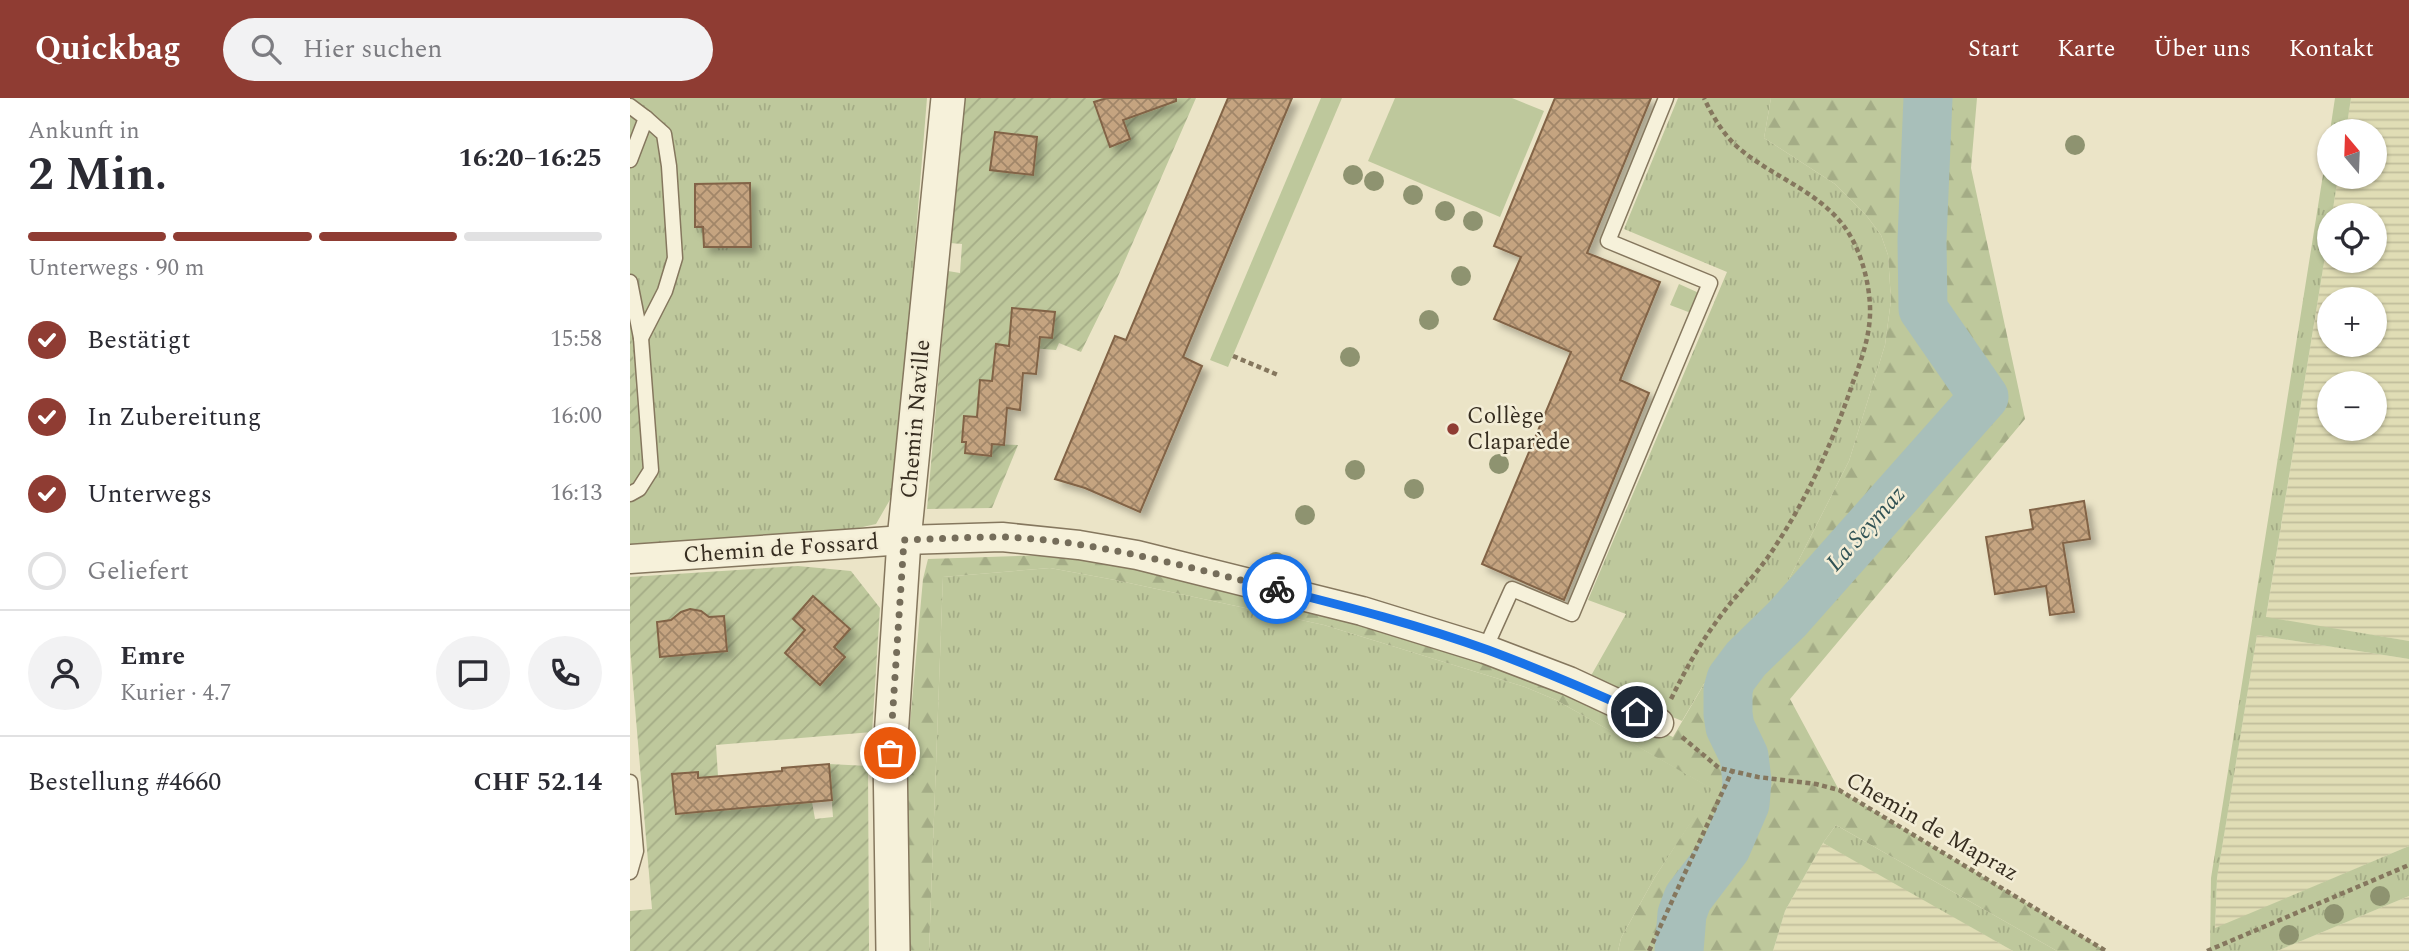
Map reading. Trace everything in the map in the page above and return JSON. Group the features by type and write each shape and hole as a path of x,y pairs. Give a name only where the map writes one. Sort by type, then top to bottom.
{"street":[{"name":"Chemin Naville","path":"893,951 890,753 904,540 948,98"},
{"name":"Chemin de Fossard","path":"630,559 904,540 1002,537 1079,545 1137,555 1362,611 1485,649 1569,681 1659,723"}],"lane":[{"path":"1485,649 1511,589 1572,614 1710,283 1608,241 1666,98"},
{"path":"630,106 664,134 669,166 675,258 665,291 641,338"},
{"path":"630,160 646,118"},
{"path":"630,282 641,338 652,470 639,489 630,494"},
{"path":"630,782 636,851 630,872"}],"path":[{"path":"1659,723 1713,625 1762,567 1797,511 1845,406 1865,347 1870,312 1866,277 1847,230 1819,200 1740,149 1717,123 1704,98"},
{"path":"1233,356 1278,374"},
{"name":"Chemin de Mapraz","path":"1659,723 1688,740 1719,768 1839,790 2106,951"},
{"path":"1648,951 1731,771"},
{"path":"2207,951 2409,865"}],"shaded area":[{"path":"2351,98 2409,98 2409,641 2266,618 2317,306 2317,357 2387,357 2387,287 2320,287 2322,273 2387,273 2387,203 2334,203 2336,189 2387,189 2387,119 2348,119"},
{"path":"2257,635 2409,659 2409,846 2215,929 2217,878"},
{"path":"1823,843 2013,951 1773,951 1785,911"},
{"path":"2409,896 2409,951 2277,951"}],"green space":[{"path":"630,98 927,98 895,491 876,524 841,532 630,545 630,428 640,428 630,332"},
{"path":"965,98 1196,98 1116,281 1081,352 1059,343 1056,350 996,345 993,370 997,371 981,418 964,416 962,441 966,442 966,453 990,456 992,444 1018,445 992,508 927,509 948,271 960,273 962,244 950,243"},
{"path":"1321,98 1342,98 1228,367 1210,360"},
{"path":"1395,98 1512,98 1544,111 1500,217 1368,161"},
{"path":"1678,98 1771,98 1764,138 1835,184 1866,215 1881,235 1888,255 1891,300 1885,345 1849,461 1783,591 1724,650 1682,721 1588,681 1626,614 1588,600 1727,272 1624,229"},
{"path":"1771,98 1977,98 1971,168 2025,419 1790,699 1839,790 2106,951 2057,951 1836,825 1785,911 1773,951 1618,951 1621,938 1655,877 1712,789 1556,700 1525,687 1324,625 1050,568 943,577 929,951 905,951 906,768 923,579 928,559 1049,555 1097,559 1332,611 1564,688 1673,737 1724,650 1783,591 1849,461 1885,345 1891,300 1888,255 1881,235 1866,215 1835,184 1764,138"},
{"path":"2335,98 2351,98 2348,119 2332,119"},
{"path":"2321,189 2336,189 2334,203 2318,203"},
{"path":"2317,212 2317,273 2322,273 2320,287 2317,287 2317,305 2266,617 2409,641 2409,659 2257,635 2217,878 2215,928 2409,846 2409,896 2277,951 2207,951 2210,949 2211,878"},
{"path":"1679,284 1699,293 1691,313 1670,305"},
{"path":"630,332 631,336 640,429 630,428"},
{"path":"798,566 851,571 880,608 872,732 716,745 718,776 752,773 755,807 812,802 815,819 833,817 829,764 868,766 869,951 630,951 630,911 652,909 630,648 630,577"},
{"path":"1050,568 1324,625 1525,687 1556,700 1713,789 1655,877 1621,938 1618,951 929,951 943,577"},
{"path":"1836,825 2057,951 2013,951 1823,843"}],"building":[{"path":"1107,98 1176,98 1176,101 1123,120 1130,139 1110,147 1094,102"},
{"path":"1228,98 1292,98 1183,357 1202,366 1140,512 1085,488 1055,479 1115,336 1126,340"},
{"path":"1555,98 1651,98 1587,253 1660,282 1620,380 1649,393 1564,600 1482,564 1571,352 1494,319 1521,257 1494,246"},
{"path":"995,132 1037,137 1033,175 990,170"},
{"path":"750,183 751,247 704,247 703,227 695,227 695,184"},
{"path":"1012,308 1055,312 1052,338 1040,337 1036,374 1023,373 1020,410 1007,408 1004,445 992,444 991,456 965,453 966,442 962,442 964,416 977,417 980,380 992,381 996,344 1009,346"},
{"path":"2084,501 2090,539 2063,543 2074,612 2050,615 2046,586 1995,594 1986,537 2033,529 2030,510"},
{"path":"813,596 850,629 834,647 845,657 820,685 785,653 805,630 793,619"},
{"path":"690,609 701,611 709,617 724,616 727,651 660,657 657,622 671,620"},
{"path":"829,764 832,800 676,814 672,774 698,772 698,778"}],"waterway":[{"name":"La Seymaz","path":"1679,951 1682,914 1688,898 1726,848 1745,804 1747,781 1744,756 1730,727 1728,714 1731,679 1746,659 1787,619 1984,397 1923,309 1922,240 1928,98"}],"way so far":[{"path":"890,753 904,540 1002,537 1079,545 1137,555 1277,589"}],"place":[{"name":"Collège Claparède","path":"1453,429"}],"route":[{"path":"1277,589 1362,611 1485,649 1569,681 1637,712"}]}
